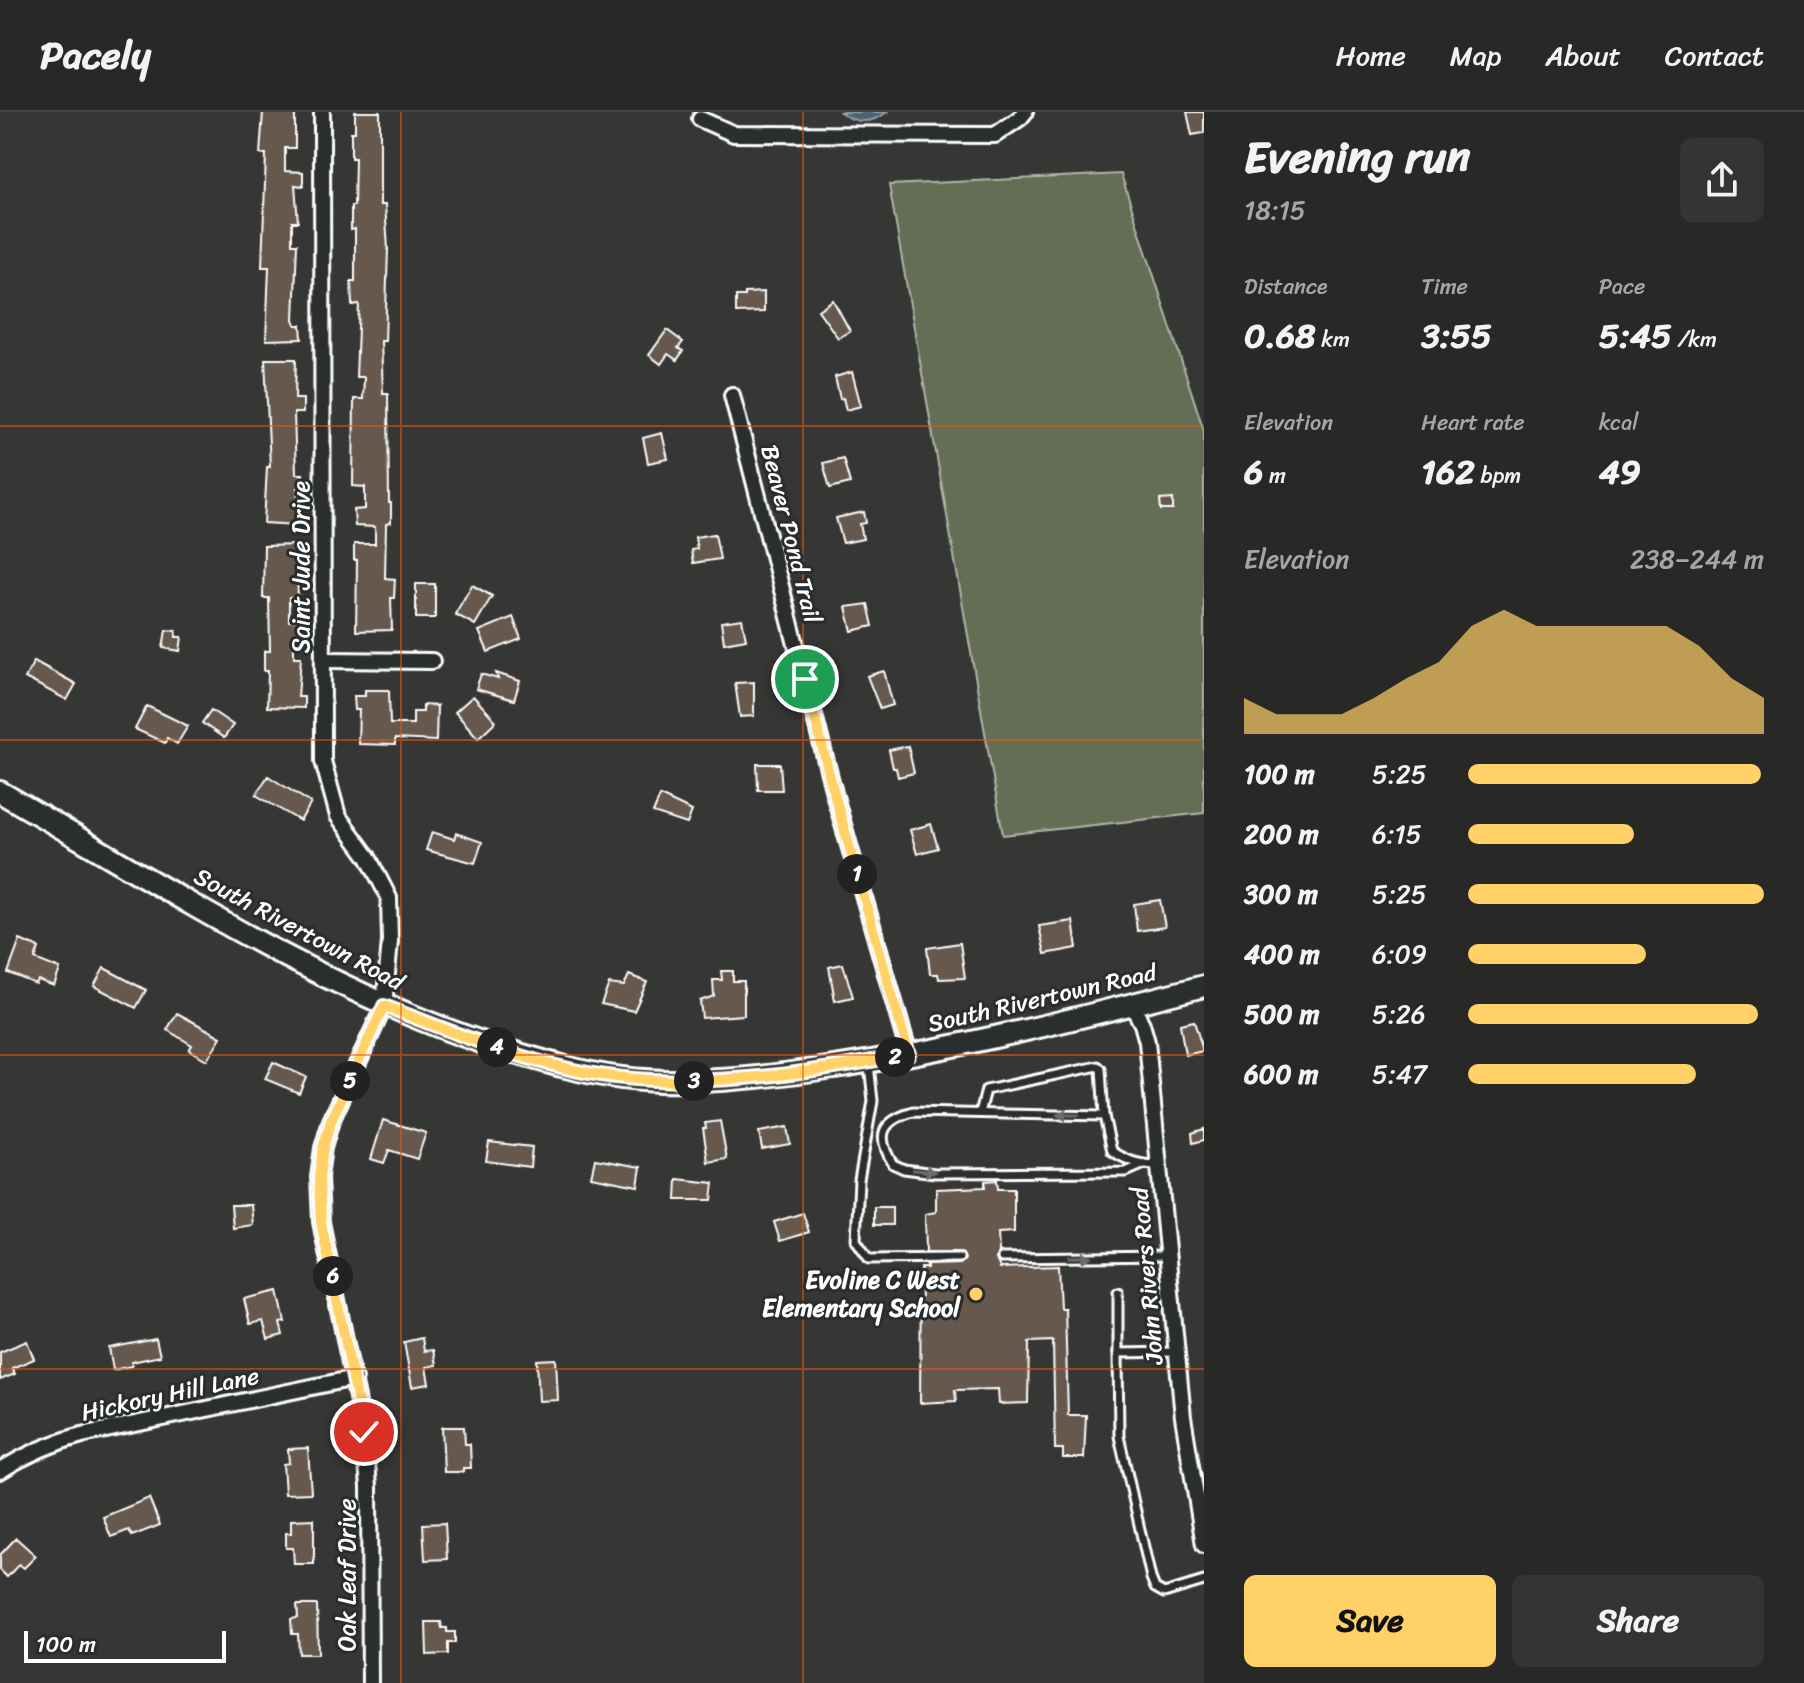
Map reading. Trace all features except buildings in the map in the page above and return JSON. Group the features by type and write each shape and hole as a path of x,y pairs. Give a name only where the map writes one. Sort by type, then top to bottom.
{"main road":[{"name":"South Rivertown Road","path":"0,792 307,968 384,1006 467,1038 558,1066 621,1078 711,1080 783,1075 869,1062 996,1038 1204,986"}],"street":[{"name":"Saint Jude Drive","path":"322,112 323,761 338,816 368,857 389,898 390,941 384,1006"},
{"path":"700,119 734,134 995,135 1025,112"},
{"name":"Beaver Pond Trail","path":"732,395 834,793 909,1054"},
{"path":"323,660 432,661"},
{"name":"John Rivers Road","path":"1132,1005 1147,1042 1183,1417 1204,1545"},
{"name":"Oak Leaf Drive","path":"370,1683 369,1486 364,1432 321,1222 319,1177 331,1121 384,1006"},
{"name":"Hickory Hill Lane","path":"0,1471 43,1447 82,1435 355,1378"}],"lane":[{"path":"869,1062 873,1101 859,1180 856,1240 869,1259 959,1258"},
{"path":"980,1113 986,1090 1098,1066 1101,1069 1104,1116 1112,1151 1142,1165 1159,1165"},
{"path":"1104,1116 913,1112 894,1117 885,1128 882,1141 893,1164 904,1169 935,1173 1126,1172 1142,1165"},
{"path":"1002,1258 1167,1256"},
{"path":"1118,1292 1119,1436 1151,1578 1155,1588 1164,1593 1204,1581"},
{"path":"1118,1353 1177,1352"}],"green space":[{"path":"1121,174 1204,431 1204,813 1003,835 889,185"}],"water":[{"path":"840,112 887,112 864,121"}],"place":[{"name":"Evoline C West Elementary School","path":"976,1294"}],"route":[{"path":"364,1432 321,1222 319,1177 331,1121 384,1006 467,1038 558,1066 621,1078 682,1081 783,1075 909,1054 834,793 805,679"}]}
